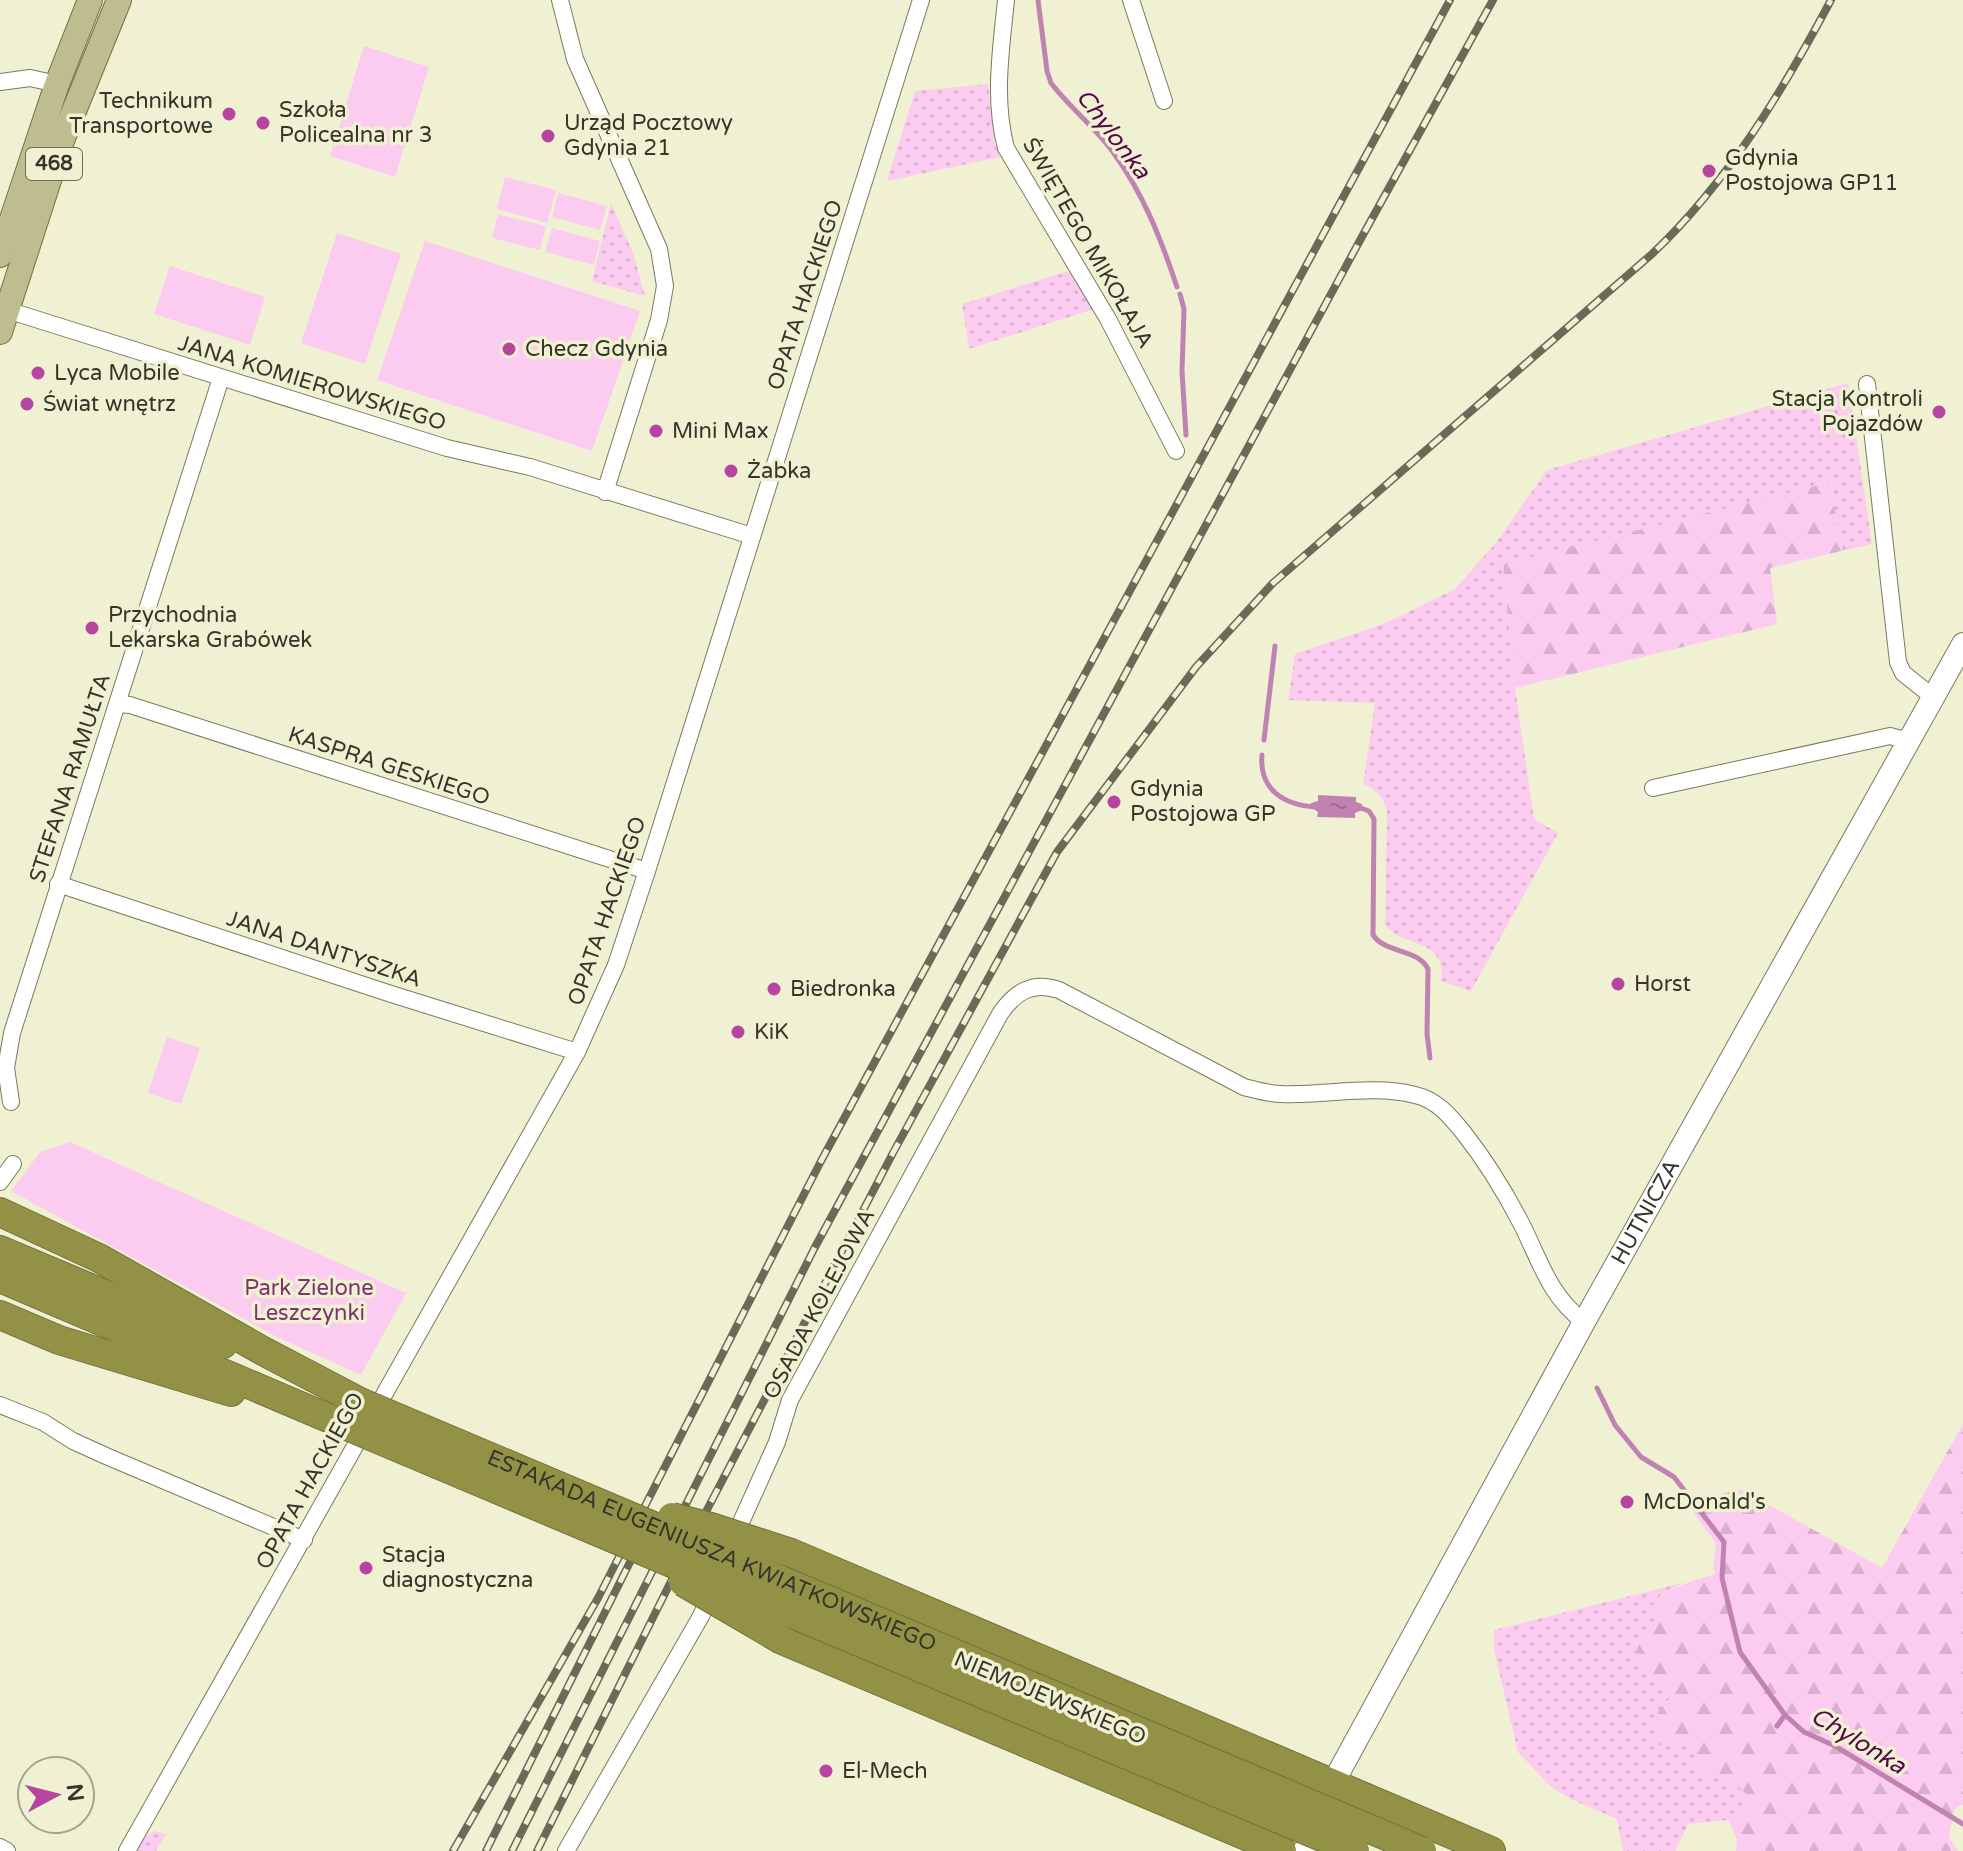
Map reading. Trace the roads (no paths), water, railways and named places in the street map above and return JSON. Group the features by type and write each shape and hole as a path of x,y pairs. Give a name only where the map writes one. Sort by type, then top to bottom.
{"highway":[{"path":"0,1212 99,1258 263,1351 357,1416"},
{"name":"ESTAKADA EUGENIUSZA KWIATKOWSKIEGO","path":"0,1250 582,1523 1355,1851"},
{"name":"ESTAKADA EUGENIUSZA KWIATKOWSKIEGO","path":"0,1278 357,1416 575,1491 1422,1851"},
{"path":"0,1315 59,1340 357,1416"},
{"path":"575,1491 711,1527 791,1553 1491,1851"},
{"path":"582,1523 782,1640 1282,1851"}],"main road":[{"name":"468","path":"0,255 57,84 90,0"},
{"name":"468","path":"4,321 61,143 119,0"},
{"name":"HUTNICZA","path":"1296,1851 1300,1815 1313,1796 1333,1783 1584,1322 1963,644"},
{"name":"HUTNICZA","path":"1304,1851 1320,1835 1329,1819 1333,1809 1333,1783"}],"street":[{"path":"560,0 575,59 659,249 665,286 659,320 605,492"},
{"name":"OPATA HACKIEGO","path":"127,1851 577,1052 612,976 921,0"},
{"name":"ŚWIĘTEGO MIKOŁAJA","path":"1006,0 997,82 1001,132 1006,148 1108,319 1176,451"},
{"path":"1131,0 1164,101"},
{"path":"0,82 30,78 57,84"},
{"name":"JANA KOMIEROWSKIEGO","path":"4,321 221,378 447,448 530,467 752,536"},
{"name":"STEFANA RAMUŁTA","path":"11,1102 6,1068 12,1033 221,378"},
{"path":"1867,384 1898,662 1903,673 1933,697"},
{"name":"KASPRA GESKIEGO","path":"118,704 130,705 647,871"},
{"path":"1653,788 1890,736 1909,741"},
{"name":"JANA DANTYSZKA","path":"58,884 577,1052"},
{"name":"OSADA KOLEJOWA","path":"566,1851 701,1616 777,1442 790,1400 1000,1014 1017,994 1028,988 1042,986 1059,990 1244,1087 1277,1094 1397,1093 1434,1102 1451,1117 1484,1158 1548,1283 1564,1304 1584,1322"},
{"path":"0,1182 13,1164"},
{"path":"0,1405 43,1422 73,1441 106,1456 304,1540"},
{"name":"NIEMOJEWSKIEGO","path":"1244,1835 1191,1781 825,1626 745,1604 721,1569 762,1563 835,1601 1201,1757 1277,1760"},
{"path":"0,1847 7,1851"}],"water":[{"path":"1318,795 1356,797 1356,802 1362,804 1362,810 1355,813 1355,818 1317,817 1318,812 1311,807 1311,803 1318,801"}],"waterway":[{"name":"Chylonka","path":"1038,0 1051,83 1106,143 1124,168 1150,217 1177,287"},
{"name":"Chylonka","path":"1180,294 1184,309 1182,371 1186,435"},
{"name":"Chylonka","path":"1264,740 1275,646"},
{"name":"Chylonka","path":"1262,755 1265,778 1276,793 1294,803 1316,807"},
{"name":"Chylonka","path":"1358,807 1369,811 1374,819 1373,935 1386,945 1417,958 1428,969 1427,1034 1430,1058"},
{"name":"Chylonka","path":"1597,1388 1615,1425 1641,1457 1674,1477 1724,1542 1722,1578 1740,1652 1785,1715 1804,1732 1835,1746 1963,1824"},
{"path":"1777,1726 1785,1715"}],"railway":[{"path":"453,1851 598,1598 821,1161 1450,0"},
{"path":"512,1851 814,1249 1493,0"},
{"path":"537,1851 697,1529 894,1151 1057,852 1196,667 1273,583 1652,254 1680,226 1752,134 1831,0"},
{"path":"486,1851 634,1554"}],"place":[{"name":"Technikum Transportowe","path":"229,114"},
{"name":"Szkoła Policealna nr 3","path":"263,123"},
{"name":"Urząd Pocztowy Gdynia 21","path":"548,136"},
{"name":"Gdynia Postojowa GP11","path":"1709,171"},
{"name":"Checz Gdynia","path":"509,349"},
{"name":"Lyca Mobile","path":"38,373"},
{"name":"Świat wnętrz","path":"27,404"},
{"name":"Stacja Kontroli Pojazdów","path":"1939,412"},
{"name":"Mini Max","path":"656,431"},
{"name":"Żabka","path":"731,471"},
{"name":"Przychodnia Lekarska Grabówek","path":"92,628"},
{"name":"Gdynia Postojowa GP","path":"1114,802"},
{"name":"Horst","path":"1618,984"},
{"name":"Biedronka","path":"774,989"},
{"name":"KiK","path":"738,1032"},
{"name":"McDonald's","path":"1627,1502"},
{"name":"Stacja diagnostyczna","path":"366,1568"},
{"name":"El-Mech","path":"826,1771"}],"park label":[{"name":"Park Zielone Leszczynki","path":"309,1300"}]}
